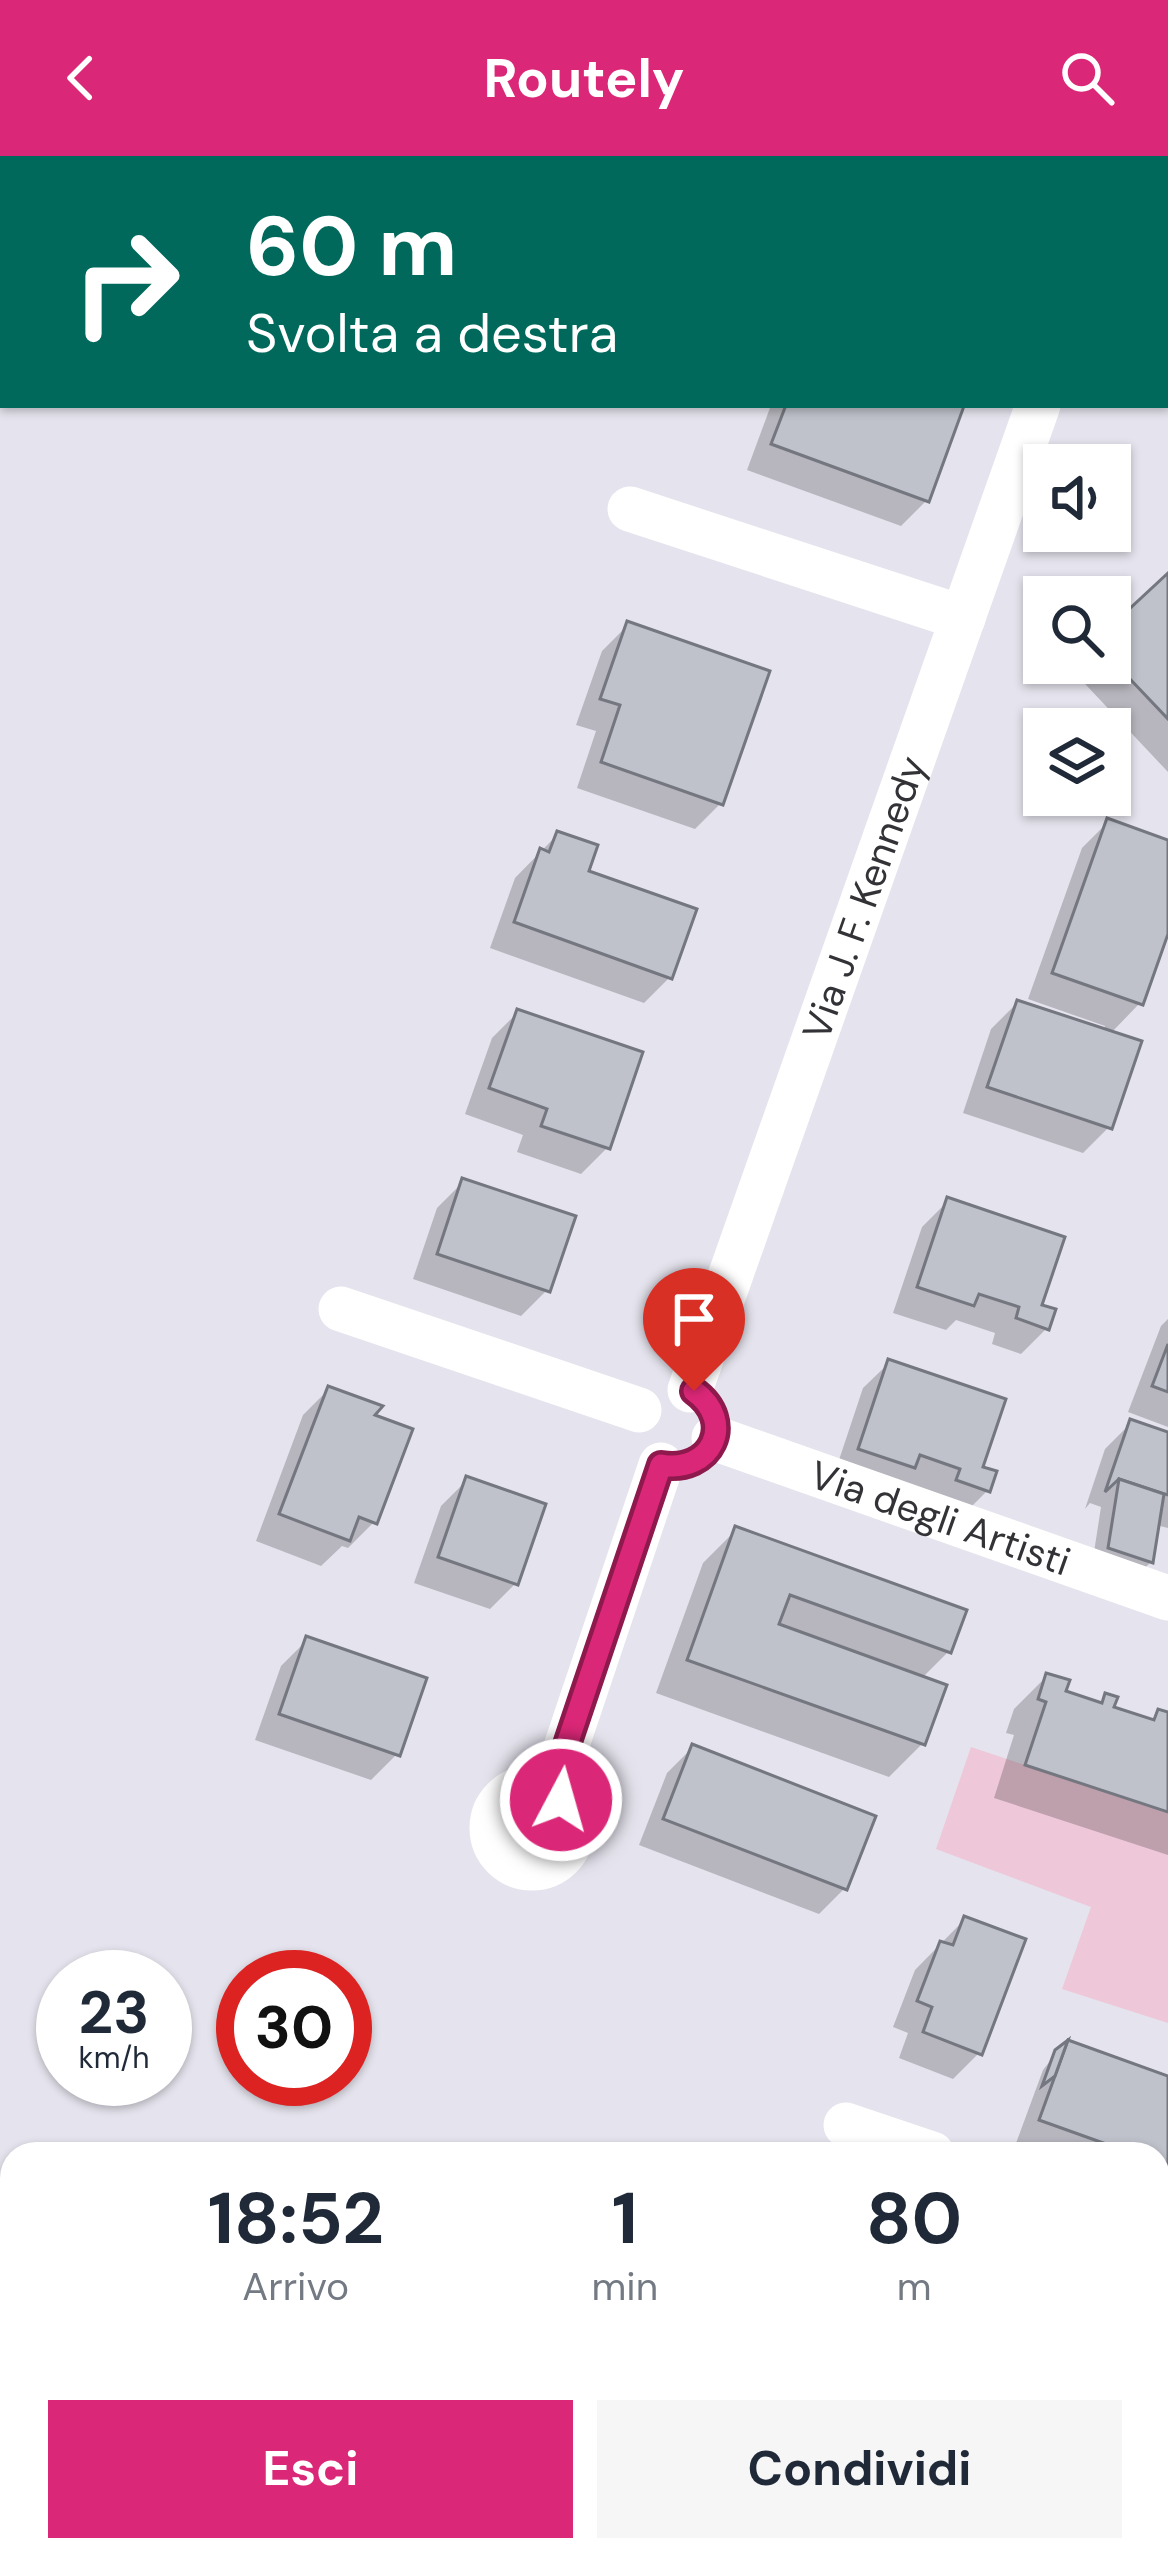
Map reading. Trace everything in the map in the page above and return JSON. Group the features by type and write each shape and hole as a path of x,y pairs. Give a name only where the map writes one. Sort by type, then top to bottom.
{"street":[{"name":"Via J. F. Kennedy","path":"690,1390 1037,408"},
{"path":"630,509 963,618"},
{"path":"341,1309 639,1410"},
{"path":"660,1390 690,1390 704,1398 713,1412 714,1438 694,1463 661,1465 639,1445 635,1427 639,1410 660,1390"},
{"name":"Via degli Artisti","path":"714,1438 1168,1598"},
{"path":"551,1792 661,1465"},
{"path":"846,2125 896,2142"}],"shaded area":[{"path":"971,1747 1168,1813 1168,2023 1062,1989 1091,1907 936,1849"}],"building":[{"path":"785,408 963,408 929,502 771,444"},
{"path":"1168,573 1168,719 1131,680 1131,607"},
{"path":"627,621 770,671 723,805 601,762 620,705 600,699"},
{"path":"1107,818 1168,840 1168,934 1143,1005 1052,973"},
{"path":"557,831 598,845 589,871 697,909 672,979 514,922 540,848 549,852"},
{"path":"1017,1000 1142,1041 1112,1129 987,1087"},
{"path":"517,1009 643,1052 610,1149 541,1126 547,1109 489,1088"},
{"path":"462,1178 576,1216 550,1292 437,1254"},
{"path":"947,1197 1065,1237 1042,1305 1056,1309 1049,1330 1016,1318 1019,1307 979,1294 974,1306 917,1287"},
{"path":"1168,1344 1168,1392 1152,1386"},
{"path":"888,1359 1006,1399 983,1467 997,1471 990,1492 956,1480 960,1469 920,1455 915,1468 858,1449"},
{"path":"328,1386 383,1406 375,1415 413,1429 377,1524 359,1517 350,1541 279,1514"},
{"path":"1130,1419 1168,1432 1168,1495 1119,1479 1105,1492"},
{"path":"466,1476 546,1504 518,1585 438,1557"},
{"path":"1119,1479 1164,1494 1153,1563 1108,1548"},
{"path":"735,1526 967,1610 951,1653 790,1595 779,1624 947,1685 925,1745 687,1660"},
{"path":"306,1636 427,1678 400,1756 279,1714"},
{"path":"1046,1673 1070,1680 1066,1691 1102,1703 1105,1693 1118,1697 1114,1707 1154,1720 1158,1709 1168,1712 1168,1812 1025,1765 1046,1702 1038,1699"},
{"path":"692,1744 876,1816 847,1890 663,1819"},
{"path":"964,1916 1026,1939 982,2055 923,2032 932,2007 917,2001 940,1941 953,1945"},
{"path":"1068,2040 1168,2076 1168,2142 1100,2142 1039,2120"},
{"path":"1068,2040 1055,2076 1042,2086 1055,2050"}],"route":[{"path":"561,1800 551,1792 661,1465 694,1463 712,1444 713,1412 694,1391"}]}
